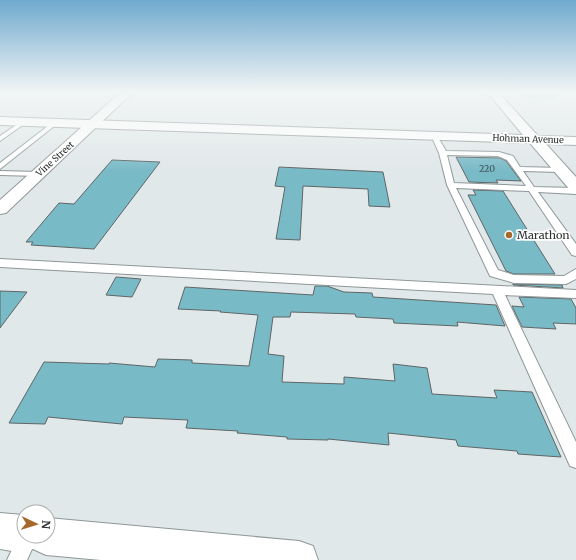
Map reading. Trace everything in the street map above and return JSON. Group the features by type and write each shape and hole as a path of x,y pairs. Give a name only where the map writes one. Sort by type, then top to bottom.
{"main road":[{"name":"Vine Street","path":"0,209 99,118"},
{"path":"515,118 576,187"},
{"name":"Hohman Avenue","path":"0,121 576,141"},
{"path":"0,531 16,533"},
{"path":"56,537 299,560"}],"lane":[{"path":"0,139 24,122"},
{"path":"0,167 56,123"},
{"path":"434,135 443,153 451,185 494,274 514,279 566,280 576,273"},
{"path":"443,153 475,156 505,155 510,158 576,252"},
{"path":"517,168 560,170"},
{"path":"0,173 39,174"},
{"path":"491,180 496,187"},
{"path":"451,185 576,191"},
{"path":"0,263 576,294"},
{"path":"497,290 576,460"},
{"path":"17,560 25,544"}],"building":[{"path":"456,157 500,158 506,161 521,181 496,180 498,183 469,182"},
{"path":"112,160 160,162 94,249 31,245 33,242 26,242 59,203 74,204"},
{"path":"279,167 383,172 390,207 369,206 368,189 303,186 300,240 276,239 285,187 275,186"},
{"name":"Marathon","path":"473,190 503,191 555,274 514,274 506,271 468,195 476,195"},
{"path":"116,277 141,279 132,297 106,295"},
{"path":"513,285 562,285 563,288"},
{"path":"315,286 327,286 344,292 372,293 373,297 496,305 505,326 457,322 458,326 394,323 393,319 356,317 355,314 291,312 290,317 273,317 268,354 284,356 282,382 344,384 344,377 395,381 393,364 427,368 432,394 497,398 494,390 532,392 561,457 518,454 517,451 458,446 456,440 388,433 389,445 328,439 287,439 287,437 237,433 238,431 186,428 188,420 124,417 122,424 48,417 45,424 9,423 44,362 109,363 155,367 158,359 192,360 192,363 249,366 258,315 220,312 221,311 178,309 185,287 313,295"},
{"path":"0,291 27,292 0,328"},
{"path":"519,297 571,299 576,308 576,324 553,323 556,329 522,327 512,306 524,307"}],"place":[{"name":"Marathon","path":"509,235"}]}
